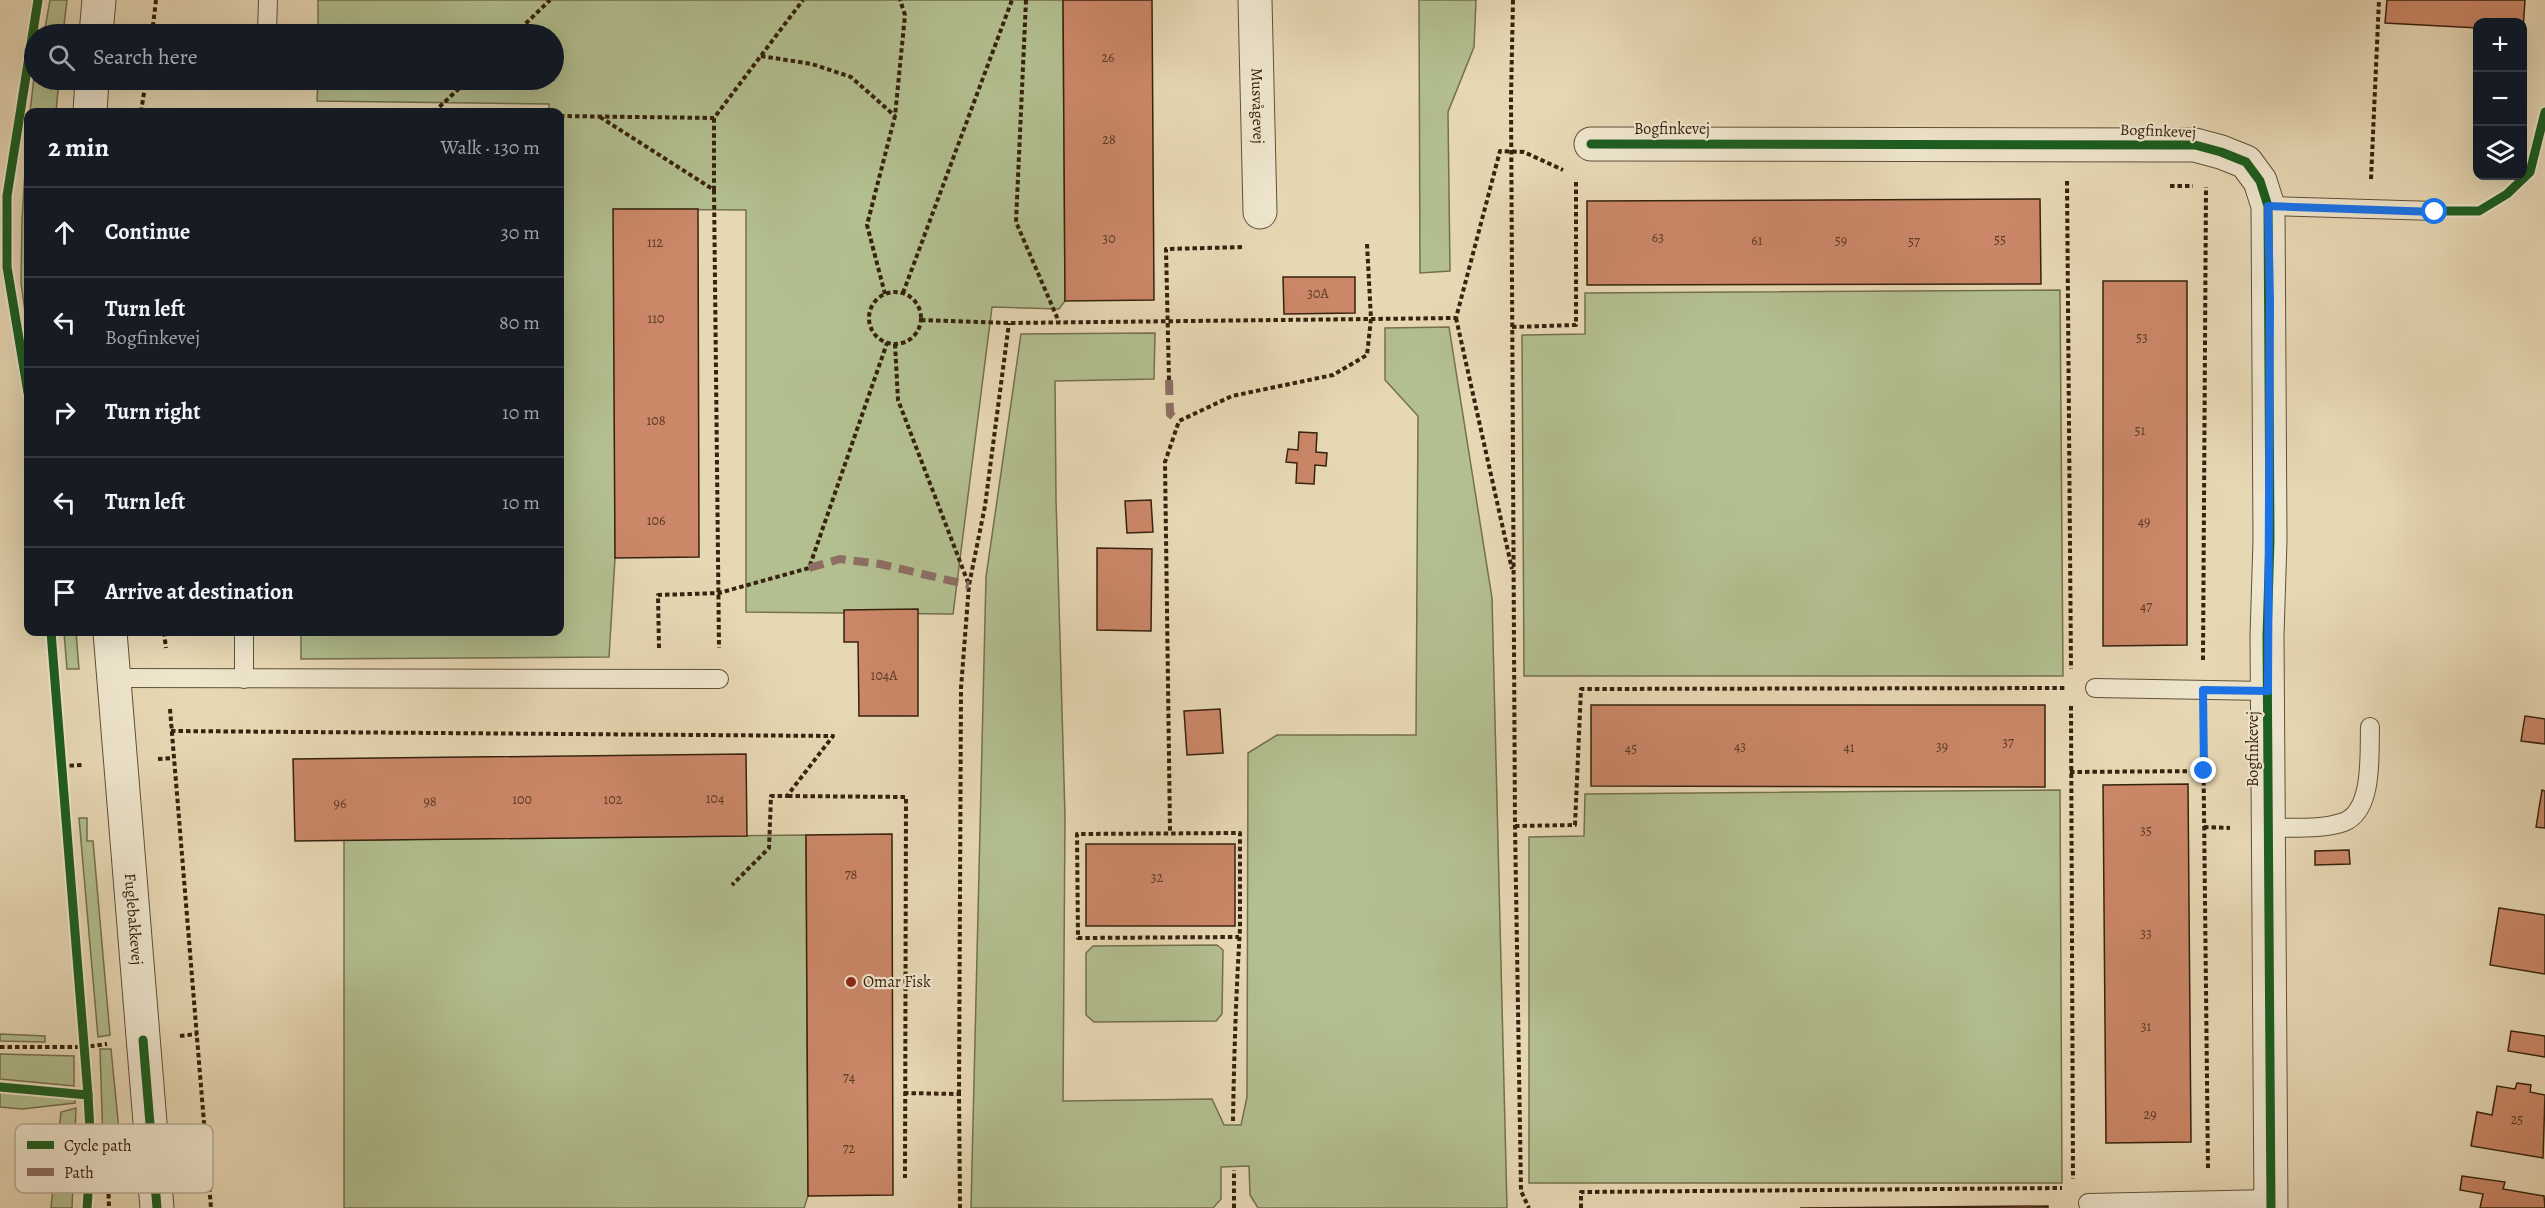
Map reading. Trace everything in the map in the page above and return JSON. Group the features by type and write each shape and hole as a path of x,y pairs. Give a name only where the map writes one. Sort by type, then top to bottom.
{"street":[{"path":"97,24 99,0"},
{"name":"Musvågevej","path":"1255,0 1260,212"},
{"path":"90,108 91,90"},
{"name":"Bogfinkevej","path":"1591,144 2195,145 2246,162 2260,181 2268,206 2270,300 2268,691 2271,1204"},
{"name":"Fuglebakkevej","path":"111,636 150,1124"},
{"name":"Fuglebakkevej","path":"156,1193 157,1208"}],"lane":[{"path":"267,24 268,0"},
{"path":"2268,206 2435,212"},
{"path":"244,636 244,679"},
{"path":"114,678 718,679"},
{"path":"2095,688 2268,691"},
{"path":"2269,828 2307,827 2345,821 2358,810 2369,773 2370,727"},
{"path":"2088,1203 2209,1201 2271,1204"}],"path":[{"path":"153,24 156,0"},
{"path":"525,24 550,0"},
{"path":"719,625 714,118 803,0"},
{"path":"885,294 867,225 895,116 905,15 900,0"},
{"path":"903,293 1012,0"},
{"path":"1026,0 1016,222 1059,322"},
{"path":"1513,0 1511,152 1515,826 1521,1191 1529,1208"},
{"path":"2369,210 2379,0"},
{"path":"761,56 812,64 851,77 895,116"},
{"path":"142,108 144,90"},
{"path":"438,108 457,90"},
{"path":"564,116 714,118"},
{"path":"600,116 714,190"},
{"path":"1581,1208 1581,1192 2073,1188 2067,144"},
{"path":"1514,577 1456,318 1500,151 1524,153 1566,171"},
{"path":"1512,327 1575,325 1576,176 1584,179"},
{"path":"2055,184 2079,185"},
{"path":"2160,186 2206,187 2203,690 2209,1201"},
{"path":"1170,832 1165,462 1179,421 1232,396 1333,375 1367,355 1371,319 1367,244"},
{"path":"1169,380 1166,249 1249,247"},
{"path":"903,293 919,306 921,321 915,334 903,343 895,344 879,338 870,323 872,306 885,294 903,293"},
{"path":"921,321 1009,323 1456,318"},
{"path":"960,1208 961,688 969,585 985,506 1009,323"},
{"path":"659,680 658,595 719,593 809,568 887,342"},
{"path":"895,344 898,400 969,585"},
{"path":"164,636 204,1124"},
{"path":"1515,826 1575,825 1581,689 2095,688"},
{"path":"171,731 834,736 787,796"},
{"path":"61,755 63,774"},
{"path":"2070,772 2204,771"},
{"path":"732,885 769,848 771,796 906,797 904,1178"},
{"path":"1233,1121 1239,937 1240,833 1077,834 1078,938 1239,937"},
{"path":"0,1047 85,1051 143,1040 197,1034"},
{"path":"83,1035 85,1051"},
{"path":"904,1093 959,1094"},
{"path":"1233,1208 1234,1170"},
{"path":"107,1193 109,1208"},
{"path":"210,1193 211,1208"}],"green space":[{"path":"50,0 67,0 64,24 46,24"},
{"path":"318,0 1063,0 1065,301 1059,309 992,307 953,614 746,612 746,210 614,209 615,558 609,657 301,659 301,636 564,636 564,108 549,108 549,104 317,101 318,90 564,90 564,24 318,24"},
{"path":"1419,0 1476,0 1474,47 1448,112 1450,271 1420,273"},
{"path":"33,90 58,90 56,108 30,108"},
{"path":"24,188 24,304 21,283"},
{"path":"2060,290 2063,676 1524,676 1522,335 1585,334 1585,293"},
{"path":"1449,327 1492,598 1507,1208 1258,1208 1250,1195 1249,1166 1221,1167 1221,1199 1213,1208 971,1208 986,577 1021,334 1155,333 1154,379 1055,381 1065,816 1063,1101 1212,1099 1224,1125 1241,1125 1247,1097 1248,753 1277,735 1416,735 1418,416 1385,380 1385,328"},
{"path":"64,636 76,636 79,669 67,669"},
{"path":"2060,790 2062,1183 1529,1183 1529,837 1584,836 1585,794"},
{"path":"79,818 87,818 87,841 93,841 110,1035 98,1037"},
{"path":"806,835 808,1196 804,1208 344,1208 344,840"},
{"path":"1217,945 1223,950 1222,1014 1216,1021 1094,1022 1086,1015 1086,953 1093,946"},
{"path":"0,1034 45,1036 45,1042 0,1041"},
{"path":"100,1049 111,1049 118,1124 102,1124"},
{"path":"0,1054 74,1056 74,1086 0,1079"},
{"path":"0,1092 75,1099 75,1103 22,1109 0,1107"},
{"path":"76,1108 75,1124 60,1124 61,1112"},
{"path":"53,1193 73,1193 72,1208 51,1208"}],"building":[{"path":"1063,0 1152,0 1154,300 1065,301"},
{"path":"2387,0 2525,0 2524,18 2473,18 2473,28 2385,23"},
{"path":"2040,199 2041,284 1587,285 1587,201"},
{"path":"613,209 698,209 699,557 615,558"},
{"path":"1283,277 1355,277 1355,313 1284,314"},
{"path":"2103,281 2187,281 2187,645 2103,646"},
{"path":"1299,432 1317,433 1316,452 1327,453 1326,466 1315,465 1314,484 1296,483 1297,463 1286,462 1288,449 1298,450"},
{"path":"1151,500 1153,532 1127,533 1125,501"},
{"path":"1097,548 1152,549 1151,631 1097,630"},
{"path":"918,609 918,716 859,716 858,642 844,642 844,610"},
{"path":"1591,705 2045,705 2045,787 1591,786"},
{"path":"1220,709 1223,753 1187,755 1184,711"},
{"path":"2525,716 2545,719 2545,744 2521,741"},
{"path":"746,754 747,836 295,841 293,759"},
{"path":"2188,784 2191,1142 2106,1143 2103,785"},
{"path":"2542,790 2545,791 2545,828 2536,827"},
{"path":"892,834 893,1195 808,1196 806,835"},
{"path":"1086,844 1235,844 1235,926 1086,926"},
{"path":"2349,850 2350,864 2315,865 2315,851"},
{"path":"2499,908 2545,915 2545,974 2490,965"},
{"path":"2511,1031 2545,1036 2545,1057 2508,1051"},
{"path":"2517,1083 2531,1085 2530,1092 2545,1095 2543,1158 2471,1146 2477,1112 2492,1115 2497,1086 2515,1089"},
{"path":"2462,1176 2505,1182 2503,1189 2544,1196 2545,1208 2480,1208 2483,1194 2460,1190"},
{"path":"2048,1206 2048,1208 1800,1208"}],"marked path":[{"path":"1169,380 1170,414 1179,421"},
{"path":"809,568 840,559 880,564 969,585"}],"cycle path":[{"path":"34,24 38,0"},
{"path":"24,89 7,196 7,267 24,369"},
{"path":"2435,211 2479,211 2507,194 2530,172 2545,112"},
{"path":"1591,144 2195,145 2246,162 2260,181 2268,206 2270,540 2267,636 2271,1208"},
{"path":"51,636 90,1124"},
{"path":"143,1040 150,1124"},
{"path":"0,1087 88,1095"},
{"path":"87,1208 88,1193"},
{"path":"156,1193 157,1208"}],"place":[{"name":"Omar Fisk","path":"851,982"}],"route":[{"path":"2204,771 2203,690 2268,691 2270,300 2268,206 2435,212"}]}
